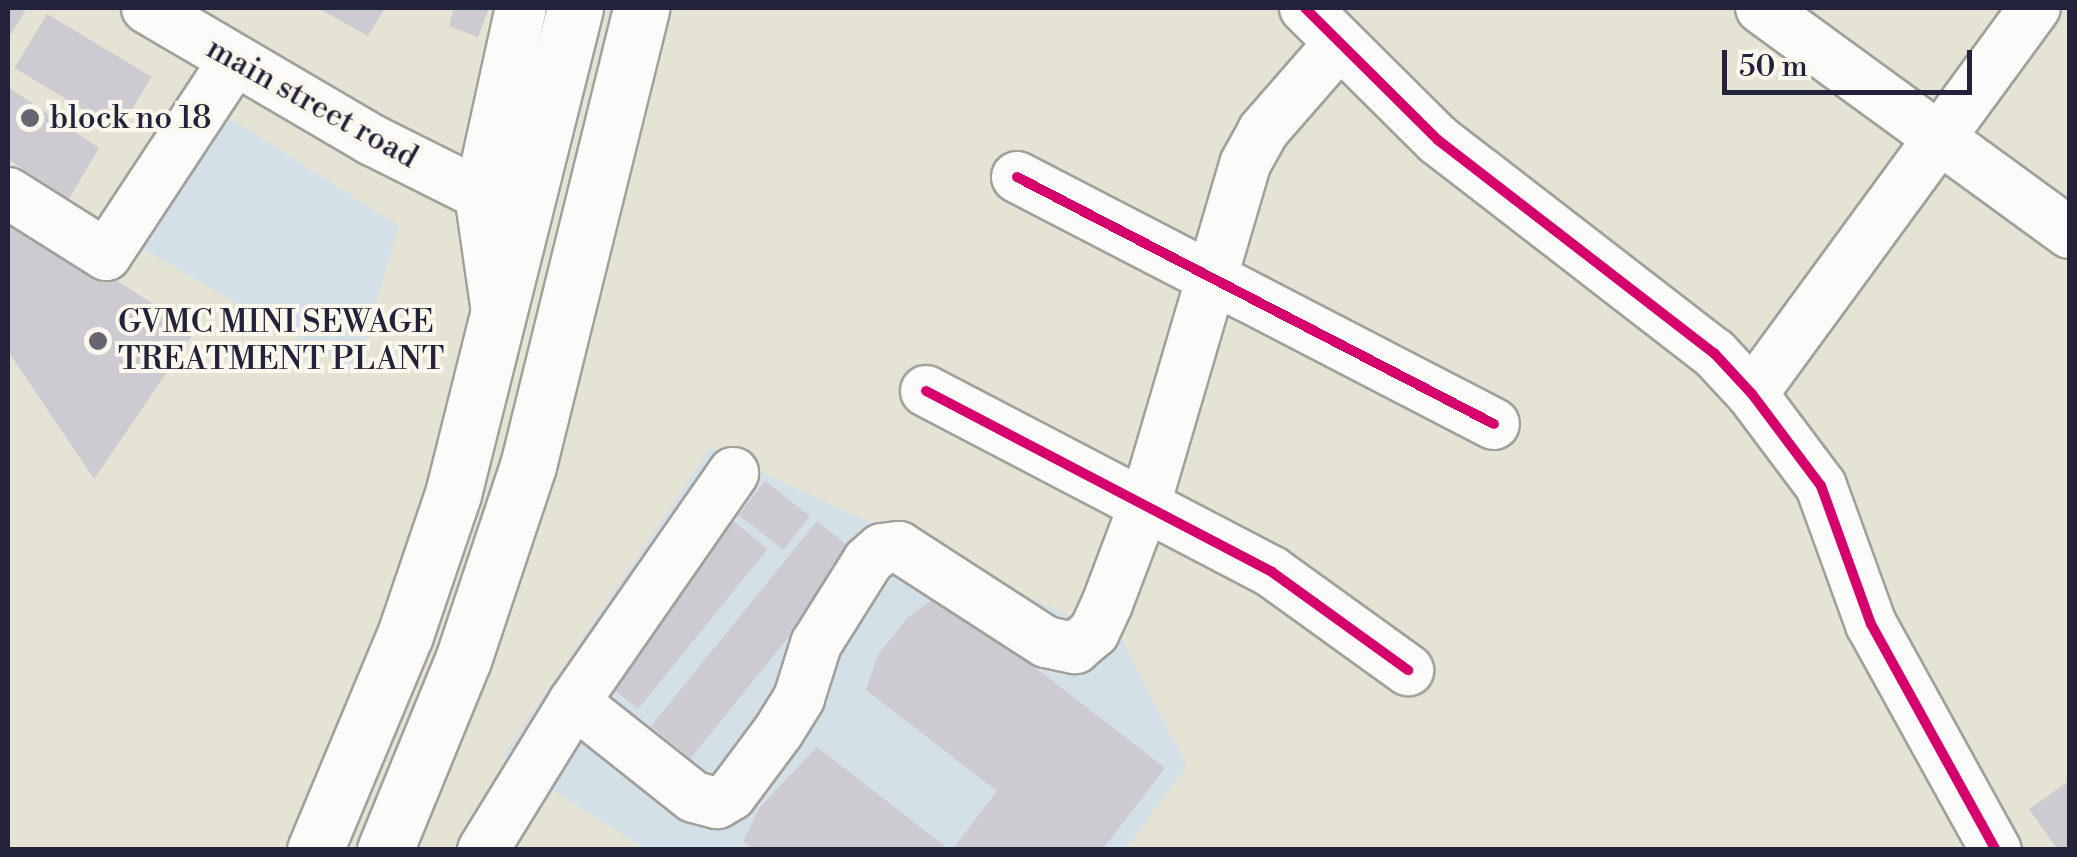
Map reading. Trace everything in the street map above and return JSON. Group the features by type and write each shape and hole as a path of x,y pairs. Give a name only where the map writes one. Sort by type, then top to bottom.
{"main road":[{"path":"314,850 404,635 453,494 575,8"},
{"path":"385,850 463,660 528,466 641,8"}],"street":[{"name":"main street road","path":"148,8 234,62 480,194"},
{"path":"498,322 480,194 521,8"},
{"path":"1305,8 1438,140 1714,353 1752,394 1821,486 1871,624 1996,850"},
{"path":"1761,8 2070,233"},
{"path":"1752,394 2036,8"},
{"path":"574,702 694,796 716,804 731,796 778,732 798,698 816,644 868,562 882,549 916,555 1046,642 1076,648 1094,632 1108,604 1146,501 1244,164 1263,131 1339,44"},
{"path":"8,192 106,255 234,62"},
{"path":"1017,177 1494,424"},
{"path":"926,392 1146,501 1272,572 1408,670"},
{"path":"483,850 574,702 732,473"}],"shaded area":[{"path":"227,116 399,226 356,372 138,246"},
{"path":"710,448 1123,641 1187,766 1125,849 647,850 502,758"}],"building":[{"path":"8,8 27,8 8,39"},
{"path":"318,8 385,8 368,36"},
{"path":"454,8 489,8 478,37 449,26"},
{"path":"47,14 152,77 119,131 15,68"},
{"name":"block no 18","path":"8,87 99,148 69,199 8,159"},
{"name":"GVMC MINI SEWAGE TREATMENT PLANT","path":"8,211 195,331 94,479 8,351"},
{"path":"765,481 810,516 783,550 739,515"},
{"path":"732,520 768,549 638,709 602,680"},
{"path":"817,521 857,553 690,758 651,726"},
{"path":"940,594 1165,768 1102,850 952,850 997,791 866,690 878,655 908,617"},
{"path":"817,747 950,850 754,850 743,841 760,807"},
{"path":"2070,780 2070,850 2058,850 2029,809"}],"cycle path":[{"path":"1305,8 1438,140 1714,353 1752,394 1821,486 1871,624 1996,850"},
{"path":"1017,177 1494,424"},
{"path":"926,391 1272,572 1408,670"}],"place":[{"name":"block no 18","path":"30,118"},
{"name":"GVMC MINI SEWAGE TREATMENT PLANT","path":"98,341"}]}
